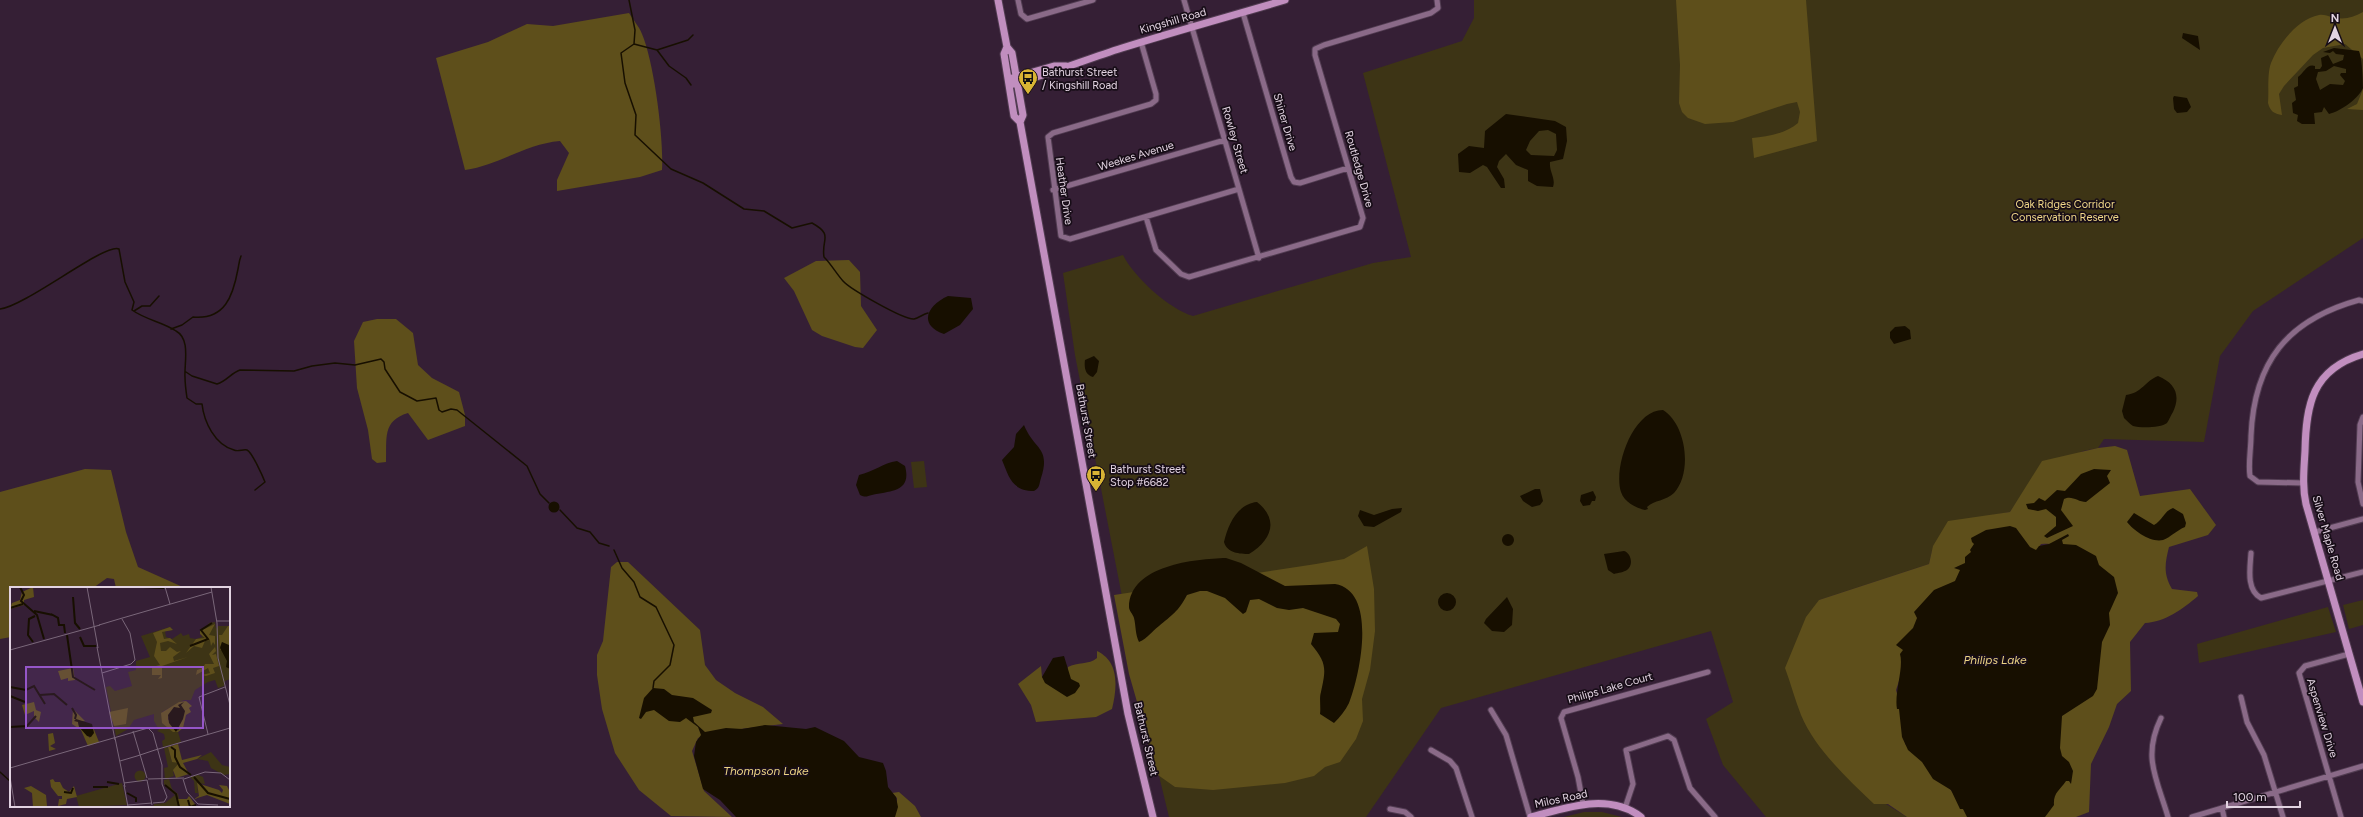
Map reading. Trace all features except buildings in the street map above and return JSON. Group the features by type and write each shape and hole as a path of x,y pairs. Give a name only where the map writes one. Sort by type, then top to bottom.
{"main road":[{"name":"Bathurst Street","path":"998,0 1007,47 1012,53 1014,116 1020,122 1128,714 1153,817"},
{"name":"Kingshill Road","path":"1013,81 1054,66 1068,66 1141,42 1285,0"},
{"name":"Silver Maple Road","path":"2363,354 2336,366 2325,377 2312,396 2306,422 2303,483 2304,494 2314,532 2363,702"},
{"name":"Milos Road","path":"1531,817 1583,804 1603,804 1625,808 1641,817"}],"street":[{"path":"1018,0 1021,14 1027,19 1092,0"},
{"name":"Rowley Street","path":"1184,0 1259,258"},
{"name":"Routledge Drive","path":"1146,217 1156,250 1183,276 1191,277 1360,227 1363,218 1315,55 1315,49 1431,13 1438,8 1437,0"},
{"name":"Shiner Drive","path":"1243,13 1291,177 1294,182 1300,183 1348,168"},
{"name":"Heather Drive","path":"1141,42 1156,94 1156,100 1151,104 1049,135 1048,145 1053,190 1060,233 1065,239 1146,217 1239,189"},
{"name":"Weekes Avenue","path":"1053,190 1225,140"},
{"path":"2303,483 2258,482 2250,476 2252,414 2257,389 2273,355 2297,329 2319,314 2336,306 2359,300 2363,301"},
{"path":"2363,417 2360,425 2361,460 2358,482 2363,504"},
{"path":"2314,532 2363,519"},
{"path":"2251,553 2251,588 2256,595 2261,598 2329,582 2363,572"},
{"name":"Aspenview Drive","path":"2329,776 2299,673 2305,666 2349,654"},
{"name":"Philips Lake Court","path":"1583,804 1578,777 1561,718 1564,712 1708,672"},
{"path":"2241,697 2247,722 2264,755 2283,817"},
{"path":"1491,710 1506,735 1531,817"},
{"path":"2161,718 2152,738 2151,757 2168,817"},
{"path":"1625,808 1633,784 1626,750 1668,736 1674,740 1690,788 1715,817"},
{"path":"1431,750 1450,761 1456,768 1472,817"},
{"path":"2192,817 2363,766"},
{"path":"2329,776 2341,817"},
{"path":"2222,808 2224,817"},
{"path":"1390,809 1405,812 1411,817"}],"green space":[{"name":"Oak Ridges Corridor Conservation Reserve","path":"1474,0 2363,0 2363,238 2253,311 2220,356 2204,442 2104,439 2098,448 2083,451 2030,483 2010,512 1971,519 1932,551 1929,564 1819,600 1886,804 1907,817 1766,817 1723,765 1706,719 1733,702 1711,631 1441,708 1366,817 1169,817 1154,755 1145,734 1141,694 1075,355 1063,273 1123,255 1135,273 1153,291 1173,307 1193,316 1373,263 1411,257 1363,73 1462,41 1474,18"},
{"path":"924,461 927,487 914,488 911,462"},
{"path":"2363,600 2363,625 2349,629 2343,605"},
{"path":"2328,607 2336,632 2199,663 2197,644"},
{"path":"1584,812 1602,812 1622,817 1564,817"}],"shaded area":[{"path":"1676,0 1806,0 1817,141 1754,158 1752,138 1776,134 1798,123 1800,112 1797,102 1733,122 1705,124 1688,118 1682,112 1679,103 1680,65"},
{"path":"2363,12 2363,59 2345,44 2323,48 2313,55 2284,86 2279,94 2282,115 2273,112 2268,103 2270,67 2274,55 2290,33 2311,17 2324,15 2344,18 2355,16"},
{"path":"629,13 641,31 654,81 660,121 662,170 640,177 557,191 557,180 569,153 560,141 535,146 489,164 465,170 436,58 488,42 527,24 553,26"},
{"path":"2363,89 2363,110 2347,109 2357,104"},
{"path":"849,260 860,272 861,306 877,330 863,348 855,347 822,336 812,330 794,291 784,278 816,261"},
{"path":"377,319 396,319 413,333 418,365 432,378 459,392 465,415 465,426 428,440 408,413 400,416 390,426 388,432 386,462 377,463 372,459 368,430 357,388 354,341 363,322"},
{"path":"2115,446 2127,450 2140,496 2190,489 2216,525 2208,535 2169,547 2166,573 2169,584 2172,589 2197,592 2198,596 2173,614 2160,620 2145,623 2130,642 2131,691 2117,704 2109,727 2091,764 2089,812 2076,817 2044,817 2083,552 2053,544 2041,544 2036,552 1962,574 1908,654 1896,690 1904,720 1905,744 1923,759 1948,786 1968,817 1907,817 1888,804 1874,804 1833,763 1807,728 1801,715 1785,668 1806,617 1819,600 1929,564 1933,546 1948,521 2010,512 2042,461 2098,448"},
{"path":"85,469 111,470 126,532 138,567 183,587 116,587 114,579 107,578 94,587 10,587 10,637 0,639 0,492"},
{"path":"1367,546 1374,589 1375,631 1370,670 1362,699 1363,721 1356,739 1340,762 1325,767 1314,776 1285,783 1213,790 1175,787 1158,775 1129,674 1114,595 1344,559"},
{"path":"617,562 628,562 700,630 705,665 716,680 735,693 763,707 783,724 714,732 698,738 692,751 704,791 732,817 671,816 639,790 615,753 602,709 597,675 597,655 603,641 611,567"},
{"path":"1097,651 1110,662 1115,676 1116,684 1112,709 1096,717 1036,722 1031,705 1018,684 1041,666 1042,677 1045,679 1067,671 1068,667 1072,665 1087,663 1094,660 1097,658"},
{"path":"899,792 915,806 921,817 893,817 897,807 897,798 892,793"}],"water":[{"path":"2183,33 2198,36 2200,50 2182,38"},
{"path":"2334,48 2359,51 2362,64 2363,88 2353,100 2344,107 2329,114 2324,107 2322,112 2314,113 2315,124 2302,124 2297,121 2298,115 2293,113 2292,103 2296,100 2294,88 2298,86 2298,77 2312,65 2315,66 2315,69 2320,69 2322,66 2321,58 2328,55 2333,64 2343,60 2344,55 2336,54 2333,51 2330,53 2323,52","holes":["2334,66 2346,69 2346,73 2341,73 2340,75 2345,81 2343,85 2330,84 2320,90 2316,79 2318,72 2326,71"]},
{"path":"2174,96 2187,98 2191,107 2187,112 2177,113 2174,109"},
{"path":"1506,114 1555,121 1566,127 1567,141 1563,159 1550,162 1550,169 1554,181 1553,187 1537,186 1528,181 1528,170 1516,165 1506,154 1499,161 1497,167 1504,179 1505,188 1501,188 1487,167 1483,165 1470,173 1459,172 1458,154 1469,146 1484,148 1485,131","holes":["1548,130 1556,134 1557,150 1554,156 1531,155 1526,150 1530,141 1539,131"]},
{"path":"948,296 971,298 973,309 960,325 944,334 930,325 928,315 935,304"},
{"path":"1905,326 1910,330 1911,339 1894,344 1890,338 1890,332 1895,327"},
{"path":"1094,356 1099,361 1097,372 1093,377 1087,373 1085,368 1085,360"},
{"path":"2158,376 2169,382 2175,390 2176,400 2173,412 2167,423 2164,425 2150,427 2133,426 2124,418 2122,411 2126,395 2136,392"},
{"path":"1663,410 1671,417 1682,437 1685,461 1684,473 1680,484 1671,496 1653,503 1647,507 1648,509 1645,510 1631,504 1623,496 1619,481 1620,469 1623,455 1634,429 1652,412"},
{"path":"1024,425 1043,454 1044,460 1044,468 1039,486 1034,491 1021,489 1016,486 1009,477 1002,460 1014,447 1016,434"},
{"path":"897,461 905,466 906,475 903,486 893,491 866,496 860,495 856,485 859,475"},
{"path":"2094,469 2111,470 2107,476 2110,483 2086,502 2072,498 2064,499 2061,510 2073,526 2047,538 2044,536 2056,526 2056,517 2046,509 2038,511 2028,509 2026,504 2034,503 2039,498 2045,501 2057,490 2065,491 2081,474"},
{"path":"1535,489 1540,489 1543,501 1540,505 1532,507 1523,501 1520,496"},
{"path":"1593,491 1596,497 1595,501 1592,501 1590,505 1583,506 1580,501 1581,495"},
{"path":"552,502 556,502 558,503 558,511 552,512 549,509 549,505"},
{"path":"1257,502 1269,516 1270,530 1267,537 1257,549 1249,554 1231,551 1224,542 1234,516 1244,507"},
{"path":"1402,508 1401,512 1374,527 1364,526 1358,516 1360,510 1374,515 1392,509"},
{"path":"2173,508 2183,514 2186,523 2185,527 2163,540 2153,540 2143,536 2127,522 2134,513 2154,525 2167,511"},
{"name":"Philips Lake","path":"2010,526 2016,528 2030,547 2036,550 2039,546 2049,544 2068,534 2069,536 2062,540 2063,544 2076,545 2096,556 2099,565 2114,577 2118,593 2109,613 2110,625 2102,642 2097,689 2093,696 2062,716 2060,748 2062,756 2069,762 2073,771 2071,784 2069,781 2066,781 2059,789 2055,797 2054,805 2045,817 1967,817 1963,809 1960,809 1951,790 1933,779 1922,762 1908,750 1902,737 1899,709 1897,709 1896,703 1901,666 1900,654 1903,650 1896,645 1913,628 1917,618 1914,612 1934,590 1955,581 1960,570 1954,568 1965,563 1965,557 1971,552 1970,550 1974,544 1971,538 1986,530"},
{"path":"1506,534 1510,534 1514,540 1510,546 1506,546 1502,542 1502,538"},
{"path":"1624,551 1631,559 1629,568 1626,571 1614,574 1608,570 1604,554"},
{"path":"1226,558 1241,563 1285,586 1335,584 1348,590 1357,602 1361,617 1362,636 1358,674 1349,703 1334,723 1320,714 1320,697 1324,677 1324,666 1323,661 1311,644 1314,633 1338,632 1340,624 1336,619 1303,608 1289,610 1277,608 1259,599 1250,600 1246,612 1243,614 1225,598 1207,591 1200,591 1187,595 1174,613 1147,637 1139,642 1134,618 1129,607 1132,593 1140,582 1152,573 1166,567 1198,560"},
{"path":"1443,593 1451,593 1456,598 1454,609 1451,611 1443,611 1438,606 1438,598"},
{"path":"1507,597 1513,609 1512,625 1504,632 1492,631 1484,623"},
{"path":"1064,656 1071,679 1079,683 1080,686 1075,693 1067,697 1045,683 1042,677 1053,658"},
{"name":"Thompson Lake","path":"653,688 664,689 672,695 693,698 712,710 711,713 693,717 694,722 705,732 726,728 742,729 765,725 806,729 815,727 844,741 859,757 883,763 886,771 888,787 896,797 898,807 895,817 736,817 720,800 703,789 694,756 696,742 701,735 698,727 686,718 680,722 669,721 654,710 646,712 641,719 639,718 644,698"}],"waterway":[{"path":"629,0 635,30 634,44"},
{"path":"657,50 688,40 693,35"},
{"path":"691,85 686,78 669,66 657,50 634,44 621,53 625,83 636,115 635,135 671,169 703,183 744,209 764,211 792,228 812,223 819,227 825,234 824,257 848,285 877,303 908,318 914,319 928,313"},
{"path":"0,309 28,297 99,255 111,249 119,249 125,282 134,302 132,310 166,325 181,335 184,340 186,352 185,380 187,398 196,404 202,404 208,425 221,443 236,451 247,450 252,455 265,482 255,490"},
{"path":"171,329 182,325 193,317 213,315 226,304 236,279 241,256"},
{"path":"134,311 142,306 150,306 159,296"},
{"path":"186,372 192,376 217,384 240,370 294,371 312,366 335,363 355,365 381,359 384,362 385,369 400,392 417,401 436,398 439,410 442,412 451,409 457,410 527,466 540,494 549,503"},
{"path":"560,510 577,528 590,532 599,543 609,546"},
{"path":"614,550 622,568 634,582 640,597 656,607 674,645 670,665 654,681 653,688"},
{"path":"0,772 10,781"}],"place":[{"name":"Bathurst Street / Kingshill Road","path":"1028,95"},
{"name":"Bathurst Street Stop #6682","path":"1096,492"}]}
